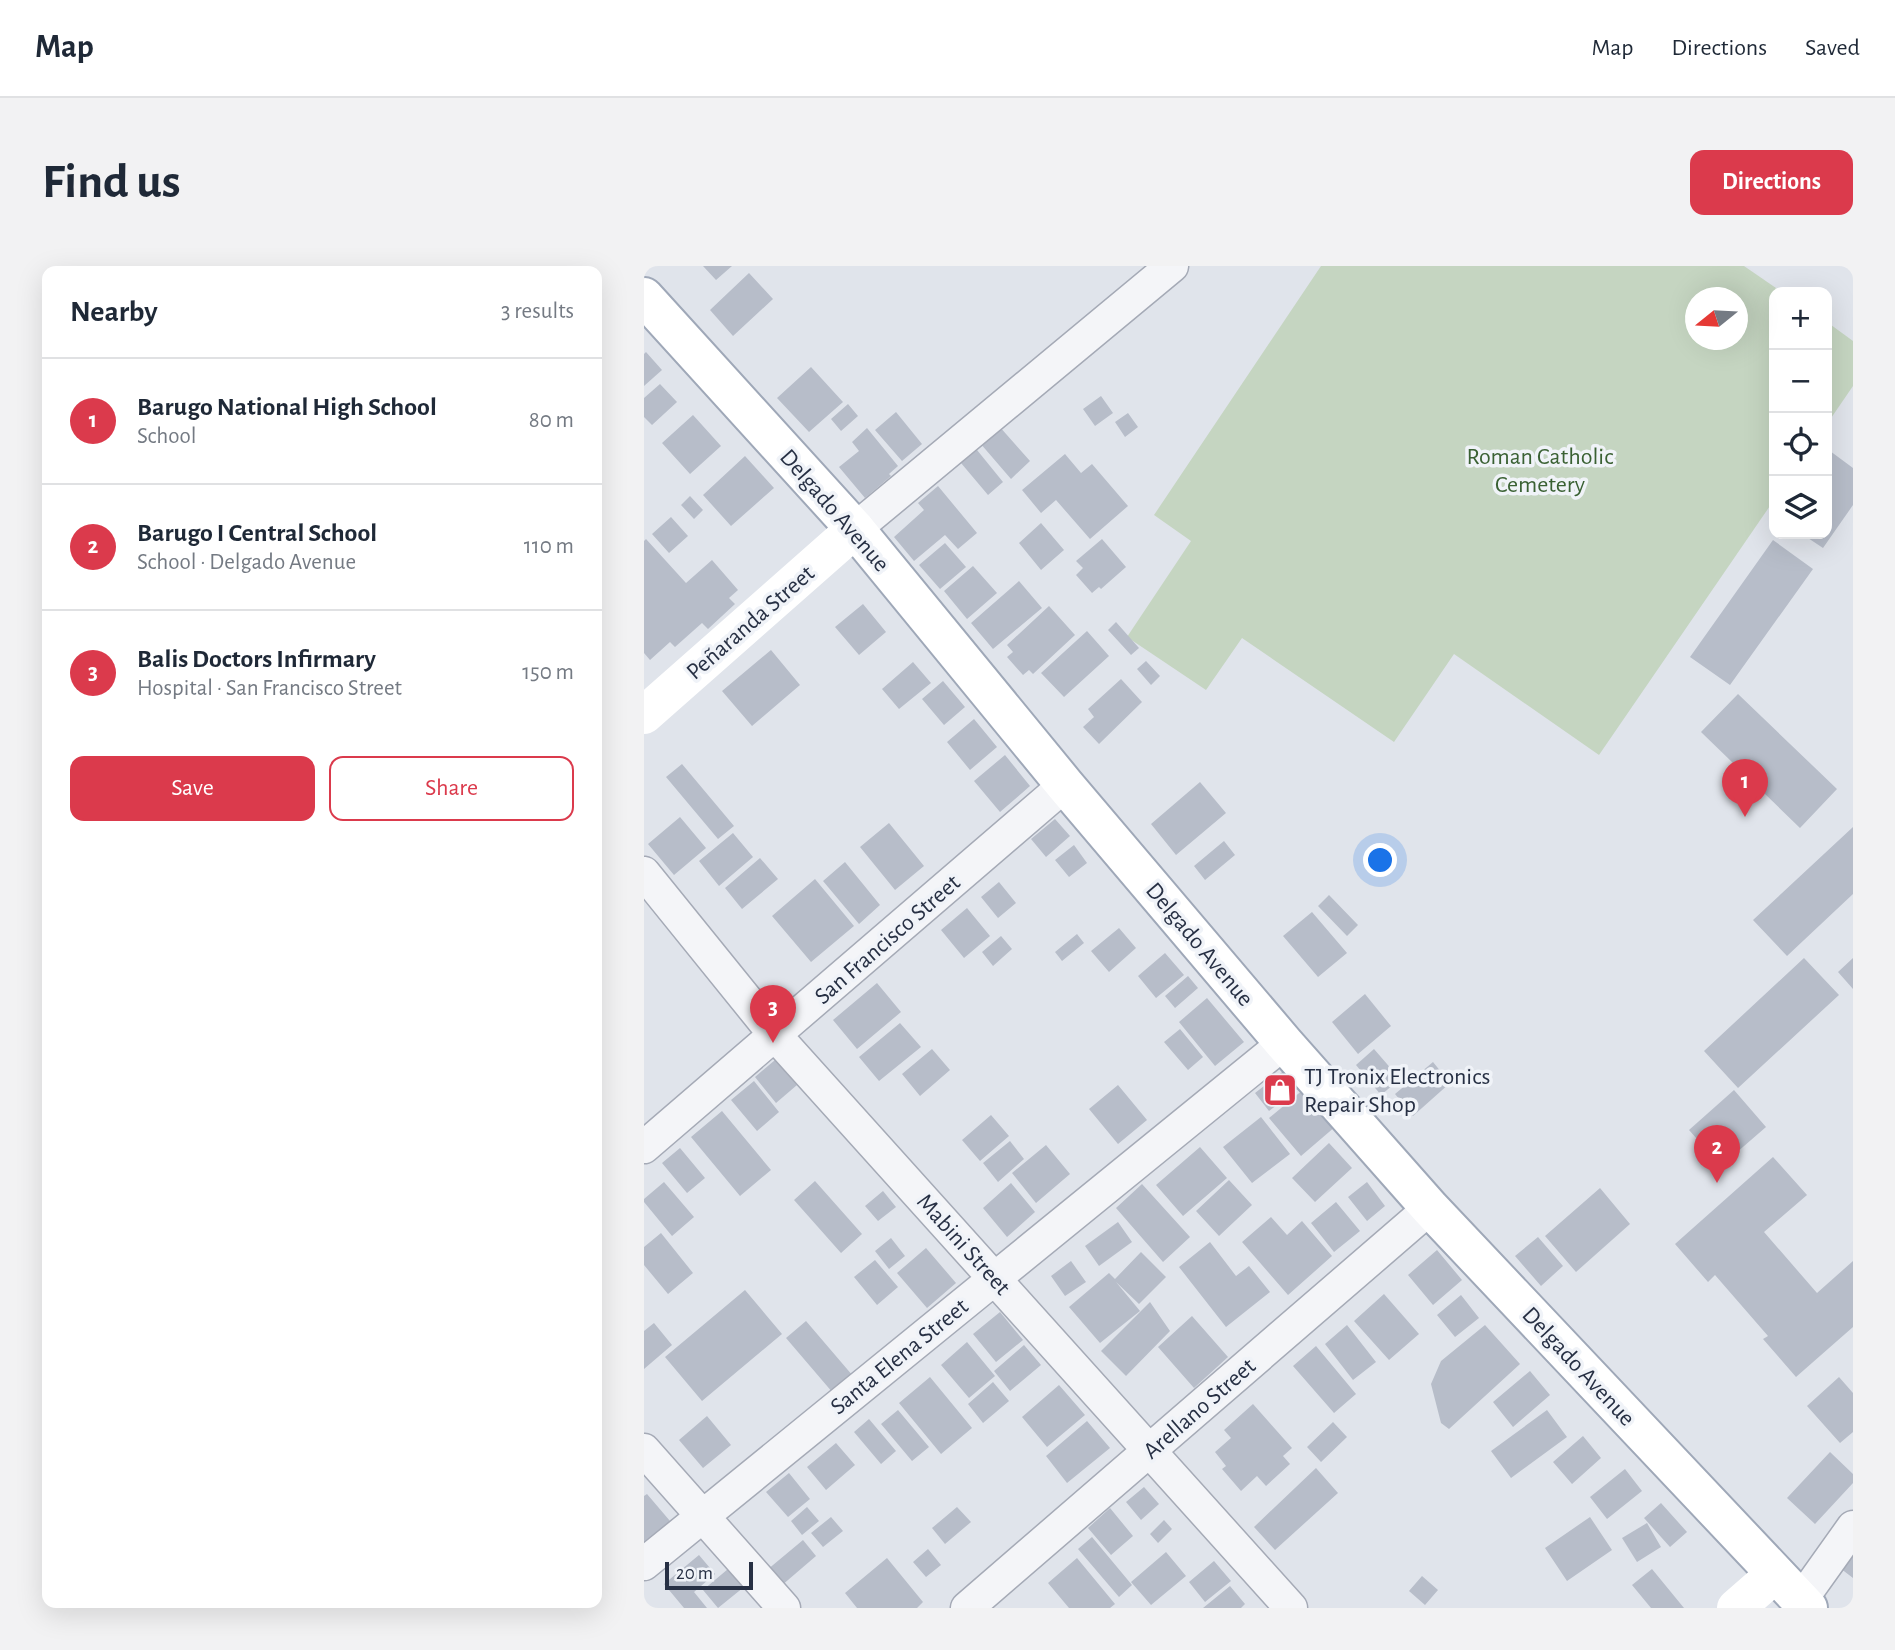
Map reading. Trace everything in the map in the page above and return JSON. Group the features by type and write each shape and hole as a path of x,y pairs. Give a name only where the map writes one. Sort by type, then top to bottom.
{"main road":[{"name":"Delgado Avenue","path":"644,297 855,529 1065,785 1284,1043 1430,1208 1795,1594"},
{"name":"Peñaranda Street","path":"644,715 855,529"},
{"path":"1736,1608 1795,1594"}],"street":[{"path":"855,529 1172,266"},
{"name":"San Francisco Street","path":"644,1147 1065,785"},
{"name":"Mabini Street","path":"644,873 775,1035 1291,1608"},
{"name":"Santa Elena Street","path":"644,1564 1284,1043"},
{"name":"Arellano Street","path":"967,1608 1430,1208"},
{"path":"644,1450 784,1608"},
{"path":"1795,1594 1853,1527"}],"green space":[{"name":"Roman Catholic Cemetery","path":"1321,266 1744,266 1775,287 1769,287 1769,507 1599,755 1454,654 1394,742 1242,638 1206,690 1127,637 1191,541 1154,515"},
{"path":"1832,326 1853,341 1853,386 1832,417"}],"building":[{"path":"703,266 732,266 716,280"},
{"path":"749,273 773,299 733,336 710,310"},
{"path":"646,352 662,370 644,386 644,354"},
{"path":"811,367 843,402 809,432 777,398"},
{"path":"660,384 677,402 652,425 644,417 644,398"},
{"path":"1101,396 1113,413 1095,426 1083,409"},
{"path":"848,404 858,416 841,431 831,419"},
{"path":"896,412 922,444 902,461 875,430"},
{"path":"1128,413 1138,427 1125,437 1115,422"},
{"path":"693,415 721,446 690,474 662,443"},
{"path":"999,426 1030,461 1011,479 980,443"},
{"path":"867,428 898,466 889,474 891,476 865,498 839,467 859,451 852,442"},
{"path":"977,450 1003,482 988,495 961,463"},
{"path":"1832,452 1853,468 1853,505 1832,535"},
{"path":"1065,454 1081,473 1092,464 1128,506 1090,539 1056,500 1041,513 1022,490"},
{"path":"745,456 774,488 731,526 703,495"},
{"path":"938,486 977,533 958,549 945,535 914,561 894,537 924,510 918,503"},
{"path":"690,496 703,510 694,519 681,505"},
{"path":"671,517 688,536 669,553 652,534"},
{"path":"1041,523 1064,550 1041,570 1019,543"},
{"path":"646,539 686,583 712,560 738,590 729,598 735,604 708,629 702,623 675,647 670,642 650,660 644,653"},
{"path":"1102,539 1126,567 1101,589 1099,587 1092,593 1076,575 1083,568 1076,561"},
{"path":"1810,539 1829,539 1823,548"},
{"path":"1773,540 1813,569 1730,685 1690,657"},
{"path":"945,543 966,567 940,589 919,565"},
{"path":"973,566 997,593 967,619 944,591"},
{"path":"1019,581 1042,608 993,649 971,623"},
{"path":"863,604 886,632 859,655 835,627"},
{"path":"1049,606 1075,635 1033,674 1029,670 1023,675 1007,657 1013,652 1007,645"},
{"path":"1116,622 1139,648 1131,655 1108,630"},
{"path":"1087,631 1109,656 1064,697 1041,673"},
{"path":"771,650 800,685 752,726 722,691"},
{"path":"1146,661 1160,676 1151,685 1137,669"},
{"path":"913,662 931,683 899,709 882,689"},
{"path":"1121,679 1142,702 1099,744 1083,727 1094,717 1088,709"},
{"path":"943,681 965,707 944,725 922,699"},
{"path":"1738,694 1837,789 1800,828 1701,732"},
{"path":"974,719 997,747 970,770 947,742"},
{"path":"1005,755 1030,786 1000,812 974,781"},
{"path":"682,764 734,826 718,839 666,777"},
{"path":"1200,782 1226,813 1176,855 1151,824"},
{"path":"680,817 706,848 674,875 648,844"},
{"path":"1055,819 1070,836 1046,857 1031,839"},
{"path":"889,823 924,866 895,890 860,847"},
{"path":"1853,827 1853,894 1787,956 1753,920"},
{"path":"733,833 753,857 719,886 699,861"},
{"path":"1224,841 1235,855 1205,880 1194,866"},
{"path":"1074,845 1087,863 1069,877 1055,860"},
{"path":"760,858 778,879 742,909 725,888"},
{"path":"845,862 880,905 859,924 823,881"},
{"path":"815,879 854,926 811,962 772,916"},
{"path":"999,882 1016,903 998,918 981,897"},
{"path":"1329,895 1358,925 1347,936 1318,906"},
{"path":"967,908 990,936 964,958 941,930"},
{"path":"1312,912 1347,953 1318,977 1283,936"},
{"path":"1119,928 1136,948 1109,972 1091,951"},
{"path":"1077,934 1084,943 1062,961 1055,952"},
{"path":"1001,936 1012,949 993,966 982,952"},
{"path":"1165,953 1184,975 1156,998 1138,976"},
{"path":"1804,958 1839,995 1738,1088 1704,1051"},
{"path":"1853,958 1853,989 1838,972"},
{"path":"1188,976 1198,988 1175,1008 1165,996"},
{"path":"877,983 901,1012 857,1049 833,1020"},
{"path":"1365,994 1391,1026 1358,1054 1332,1022"},
{"path":"1207,998 1244,1042 1215,1066 1179,1022"},
{"path":"900,1023 921,1047 879,1081 859,1057"},
{"path":"1180,1029 1203,1057 1188,1070 1164,1042"},
{"path":"932,1049 950,1070 920,1096 902,1074"},
{"path":"1374,1049 1400,1079 1381,1095 1356,1065"},
{"path":"775,1060 797,1085 776,1103 755,1077"},
{"path":"1433,1062 1450,1083 1413,1116 1395,1094"},
{"path":"1286,1069 1300,1087 1269,1111 1255,1093"},
{"path":"754,1081 779,1112 757,1131 731,1100"},
{"path":"1118,1085 1147,1120 1118,1144 1089,1109"},
{"path":"1304,1089 1336,1126 1301,1156 1269,1118"},
{"path":"1734,1090 1766,1127 1721,1166 1689,1130"},
{"path":"722,1111 771,1170 740,1196 691,1137"},
{"path":"991,1115 1009,1136 980,1161 962,1140"},
{"path":"1261,1117 1290,1154 1252,1183 1223,1147"},
{"path":"1010,1141 1024,1159 998,1182 983,1163"},
{"path":"1329,1143 1352,1168 1315,1202 1292,1178"},
{"path":"1046,1145 1070,1174 1036,1203 1012,1173"},
{"path":"1200,1147 1227,1178 1183,1216 1156,1185"},
{"path":"680,1148 705,1178 687,1193 662,1163"},
{"path":"1773,1157 1807,1195 1764,1232 1817,1293 1853,1261 1853,1327 1796,1377 1763,1339 1768,1336 1715,1275 1708,1282 1675,1244"},
{"path":"1229,1180 1252,1205 1219,1236 1196,1211"},
{"path":"815,1181 862,1234 841,1253 794,1200"},
{"path":"664,1182 694,1217 672,1236 644,1202 644,1199"},
{"path":"1367,1182 1385,1206 1367,1221 1348,1197"},
{"path":"1011,1183 1035,1212 1007,1237 983,1208"},
{"path":"1142,1184 1190,1237 1163,1262 1116,1208"},
{"path":"1600,1188 1630,1224 1576,1272 1545,1236"},
{"path":"883,1191 896,1207 878,1221 865,1206"},
{"path":"1336,1202 1360,1231 1334,1252 1311,1223"},
{"path":"1271,1217 1287,1235 1302,1221 1332,1256 1288,1295 1242,1242"},
{"path":"1118,1222 1132,1242 1099,1266 1085,1246"},
{"path":"661,1233 693,1273 668,1294 644,1265 644,1247"},
{"path":"1538,1237 1563,1266 1541,1286 1515,1256"},
{"path":"891,1238 905,1256 889,1269 875,1251"},
{"path":"1210,1242 1236,1276 1249,1266 1270,1292 1226,1327 1179,1267"},
{"path":"926,1248 956,1283 927,1308 897,1273"},
{"path":"1437,1250 1462,1280 1433,1305 1408,1275"},
{"path":"1141,1252 1166,1277 1139,1304 1116,1282 1140,1311 1100,1343 1069,1307 1109,1273 1115,1279"},
{"path":"875,1260 898,1287 877,1305 854,1277"},
{"path":"1071,1261 1086,1282 1065,1296 1051,1276"},
{"path":"745,1290 782,1334 702,1401 665,1357"},
{"path":"1384,1294 1419,1334 1389,1360 1354,1321"},
{"path":"1461,1295 1479,1318 1455,1337 1437,1315"},
{"path":"1150,1302 1170,1331 1126,1376 1101,1351"},
{"path":"1000,1312 1023,1340 996,1362 973,1334"},
{"path":"1192,1316 1228,1357 1194,1388 1158,1347"},
{"path":"806,1321 853,1376 833,1393 786,1338"},
{"path":"654,1323 672,1345 644,1369 644,1331"},
{"path":"1347,1325 1376,1362 1353,1380 1325,1344"},
{"path":"1485,1325 1520,1364 1449,1429 1441,1423 1431,1384 1441,1361"},
{"path":"967,1342 995,1376 969,1398 941,1365"},
{"path":"1024,1345 1041,1365 1010,1391 994,1371"},
{"path":"1316,1346 1356,1394 1334,1413 1293,1366"},
{"path":"1530,1371 1550,1395 1513,1427 1493,1402"},
{"path":"930,1377 972,1428 941,1454 899,1403"},
{"path":"1839,1377 1853,1393 1853,1432 1840,1443 1807,1406"},
{"path":"993,1382 1009,1401 983,1423 968,1404"},
{"path":"1059,1385 1085,1415 1047,1447 1022,1417"},
{"path":"1253,1404 1292,1448 1283,1456 1290,1464 1266,1486 1257,1476 1241,1491 1222,1469 1226,1466 1215,1452 1231,1438 1224,1430"},
{"path":"898,1410 929,1447 912,1461 881,1424"},
{"path":"1547,1410 1567,1437 1511,1478 1491,1451"},
{"path":"707,1416 731,1445 703,1468 679,1440"},
{"path":"869,1419 896,1451 881,1464 854,1432"},
{"path":"1087,1421 1110,1448 1067,1483 1046,1456"},
{"path":"1333,1422 1347,1437 1321,1462 1307,1447"},
{"path":"1583,1436 1601,1458 1572,1484 1553,1462"},
{"path":"836,1443 855,1465 826,1490 807,1467"},
{"path":"1830,1452 1853,1474 1853,1483 1815,1524 1787,1498"},
{"path":"1316,1468 1338,1493 1275,1550 1254,1527"},
{"path":"1625,1469 1642,1491 1607,1519 1590,1497"},
{"path":"789,1473 810,1499 788,1517 766,1492"},
{"path":"1144,1487 1159,1504 1141,1520 1126,1502"},
{"path":"647,1494 670,1521 644,1543 644,1496"},
{"path":"1661,1503 1687,1532 1670,1547 1644,1518"},
{"path":"807,1507 819,1521 802,1535 791,1521"},
{"path":"957,1507 971,1522 945,1544 932,1528"},
{"path":"1110,1508 1133,1536 1111,1555 1088,1528"},
{"path":"831,1517 843,1531 823,1547 811,1533"},
{"path":"1590,1517 1612,1550 1567,1581 1545,1548"},
{"path":"1164,1520 1172,1529 1158,1543 1150,1534"},
{"path":"1647,1523 1661,1547 1637,1562 1622,1538"},
{"path":"1092,1537 1132,1585 1119,1597 1078,1549"},
{"path":"803,1540 816,1556 781,1586 767,1570"},
{"path":"1853,1543 1853,1578 1836,1565"},
{"path":"928,1549 941,1565 926,1577 913,1562"},
{"path":"1166,1552 1186,1576 1151,1605 1131,1582"},
{"path":"699,1555 715,1574 694,1592 707,1608 684,1608 664,1584"},
{"path":"887,1558 923,1602 917,1608 857,1608 845,1593"},
{"path":"1077,1558 1115,1604 1110,1608 1069,1608 1048,1583"},
{"path":"1214,1561 1231,1581 1205,1602 1189,1582"},
{"path":"728,1569 744,1587 718,1608 703,1590"},
{"path":"1652,1569 1684,1608 1651,1608 1632,1585"},
{"path":"1422,1576 1438,1590 1425,1605 1409,1591"},
{"path":"1230,1586 1245,1604 1241,1608 1203,1608"}],"place":[{"name":"Barugo National High School","path":"1745,817"},
{"name":"Balis Doctors Infirmary","path":"773,1043"},
{"name":"TJ Tronix Electronics Repair Shop","path":"1280,1090"},
{"name":"Barugo I Central School","path":"1717,1183"}]}
